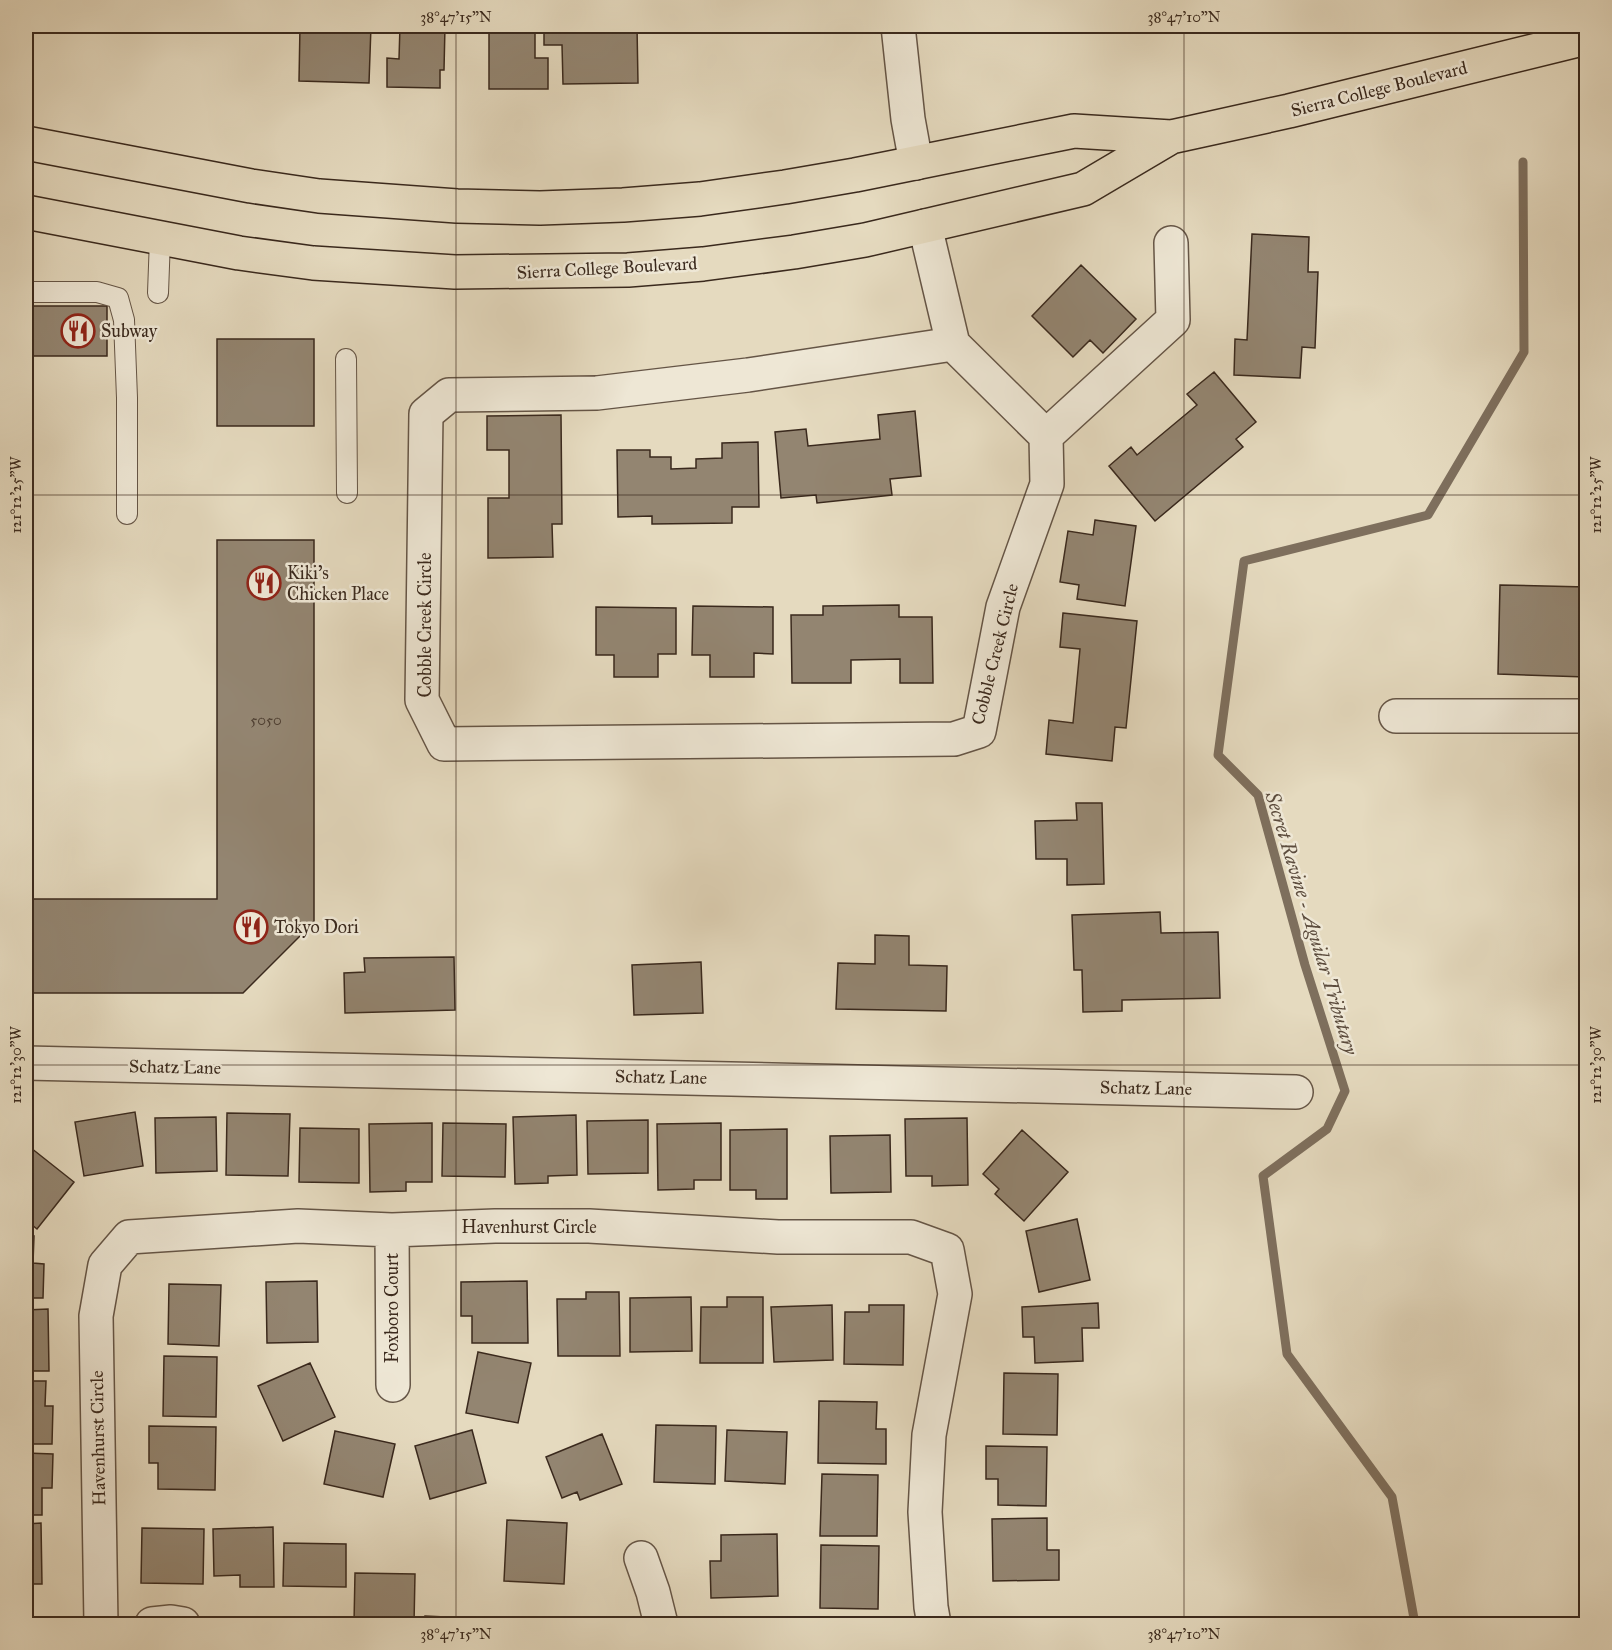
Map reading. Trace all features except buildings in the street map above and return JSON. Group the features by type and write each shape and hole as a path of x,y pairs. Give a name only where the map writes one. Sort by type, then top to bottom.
{"main road":[{"name":"Sierra College Boulevard","path":"26,142 296,193 458,206 540,208 599,206 700,199 785,187 1074,131 1171,136 1289,111 1587,38"},
{"name":"Sierra College Boulevard","path":"26,212 239,253 313,262 434,271 628,270 703,264 855,242 1083,189 1171,136"}],"street":[{"path":"898,26 908,119 916,163"},
{"path":"925,226 953,344 1046,436 1173,320 1171,243"},
{"name":"Cobble Creek Circle","path":"953,344 748,375 597,393 448,395 426,414 422,700 444,744 954,739 979,731 1003,607 1047,484 1046,436"},
{"path":"1396,716 1587,716"},
{"name":"Schatz Lane","path":"26,1063 1296,1092"},
{"name":"Havenhurst Circle","path":"101,1624 96,1316 105,1265 129,1237 298,1226 392,1230 495,1226 589,1226 778,1237 911,1237 946,1250 955,1294 929,1435 925,1512 934,1624"},
{"name":"Foxboro Court","path":"392,1230 393,1385"},
{"path":"641,1558 661,1624"},
{"path":"152,1624 171,1622 183,1624"}],"lane":[{"path":"158,293 160,239"},
{"path":"26,292 97,292 118,298 124,320 127,514"},
{"path":"346,359 347,493"}],"waterway":[{"name":"Secret Ravine - Aguilar Tributary","path":"1415,1624 1392,1497 1287,1354 1263,1176 1327,1129 1345,1091 1305,965 1258,795 1218,755 1244,561 1428,515 1524,352 1523,162"}],"place":[{"name":"Subway","path":"78,331"},
{"name":"Kiki's Chicken Place","path":"264,583"},
{"name":"Tokyo Dori","path":"251,927"}]}
